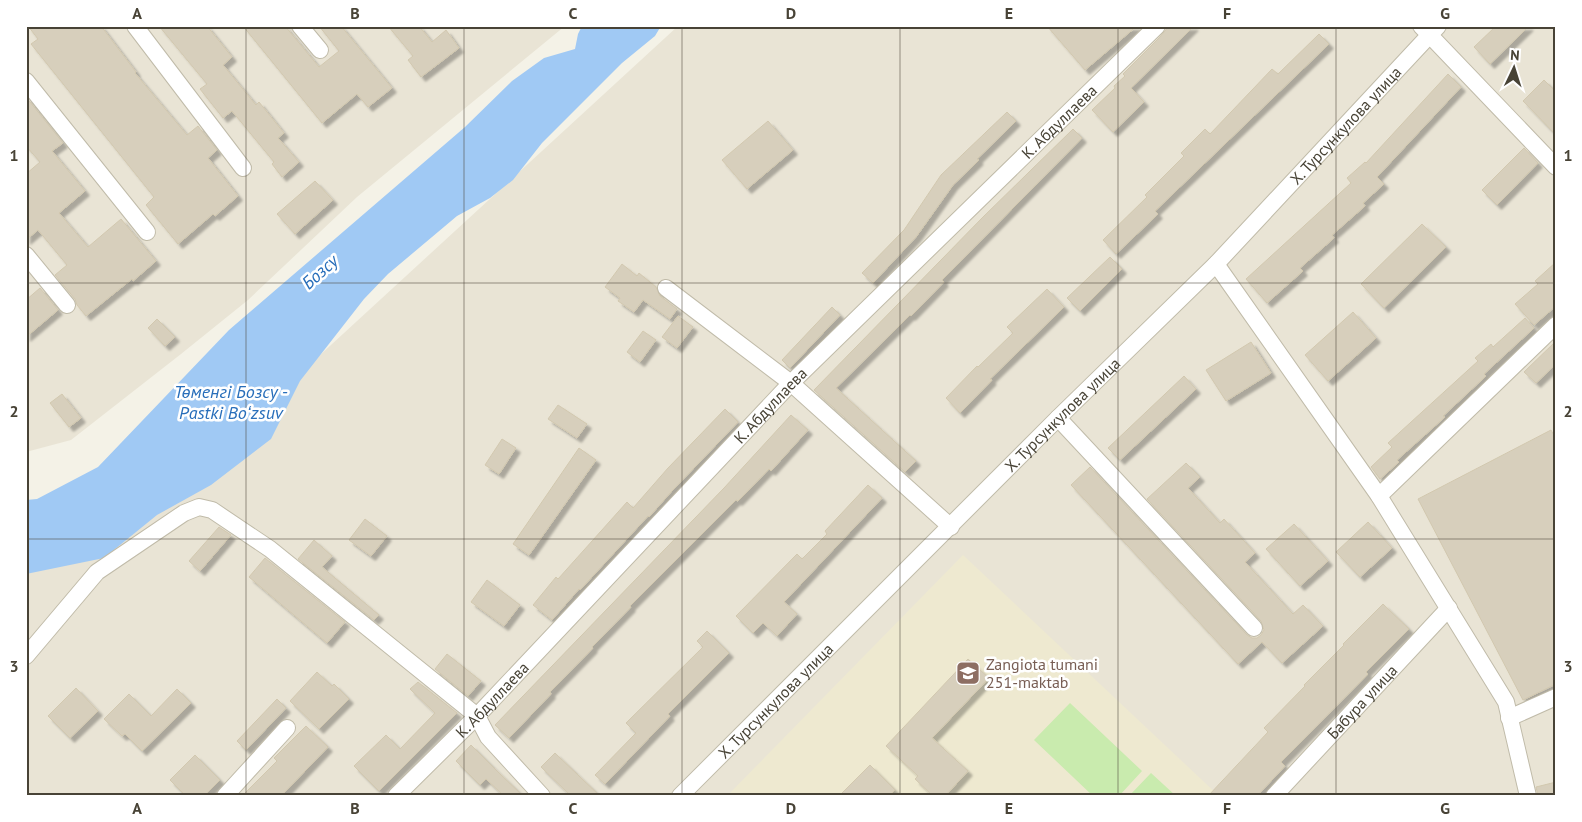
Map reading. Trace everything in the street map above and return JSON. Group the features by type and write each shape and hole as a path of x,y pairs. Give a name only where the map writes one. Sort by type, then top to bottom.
{"street":[{"path":"135,26 243,168"},
{"path":"300,26 320,50"},
{"name":"К. Абдуллаева","path":"396,796 477,716 791,383 1157,26"},
{"path":"1430,29 1556,167"},
{"name":"Х. Турсункулова улица","path":"680,796 1058,418 1216,264 1430,29"},
{"path":"26,81 147,232"},
{"path":"26,255 67,305"},
{"path":"1216,264 1379,496 1506,702 1528,796"},
{"path":"666,288 791,383 951,527"},
{"path":"1379,496 1556,325"},
{"path":"1058,418 1254,628"},
{"path":"26,656 97,572 184,513 199,507 212,510 270,549 477,716 488,737 542,796"},
{"name":"Бабура улица","path":"1274,796 1449,608"},
{"path":"1509,718 1556,697"},
{"path":"225,796 287,728"}],"shaded area":[{"path":"26,26 565,26 357,197 248,300 181,354 71,440 26,452"},
{"path":"678,26 1556,26 1556,796 26,796 26,575 245,424"},
{"name":"Zangiota tumani 251-maktab","path":"963,555 1219,796 727,796"}],"green space":[{"path":"1070,703 1142,771 1119,796 1093,796 1034,740"},
{"path":"1151,773 1176,796 1129,796"}],"water":[{"name":"Төменгі Бозсу - Pastki Boʻzsuv","path":"582,26 661,26 655,36 622,63 542,143 513,180 490,198 457,216 388,274 364,299 300,381 271,439 211,485 157,515 104,558 26,574 26,500 37,499 98,467 229,330 465,127 512,81 544,58 575,49"}],"building":[{"path":"28,26 101,26 135,73 187,135 198,126 217,150 208,158 238,196 215,216 213,214 178,244 146,205 154,197 31,44 38,39"},
{"path":"159,26 207,26 232,57 223,65 256,105 259,102 284,133 278,138 299,162 282,177 272,164 274,162 232,111 223,118 200,89 207,84"},
{"path":"243,26 285,26 319,67 339,51 319,26 341,26 392,88 368,107 357,94 322,123"},
{"path":"388,26 419,26 432,42 446,30 459,48 421,77 408,60 413,56"},
{"path":"1047,26 1137,26 1085,70"},
{"path":"1169,26 1194,26 1131,88 1144,102 1113,132 1092,110 1115,88 1114,86 1125,76 1123,74"},
{"path":"1496,26 1529,26 1490,64 1474,47"},
{"path":"1319,34 1329,44 1155,211 1158,214 1116,254 1103,240 1147,197 1145,195 1184,156 1181,153 1205,129 1210,134 1272,69 1278,74"},
{"path":"1448,74 1461,87 1377,177 1384,184 1363,203 1365,206 1332,235 1334,238 1300,268 1303,271 1267,303 1246,279 1351,183 1347,178 1366,163"},
{"path":"1544,80 1556,92 1556,135 1523,101"},
{"path":"26,97 63,143 52,151 85,191 59,213 88,247 121,219 156,261 133,281 132,279 86,316 55,275 67,265 38,230 26,240 26,174 40,162 26,146"},
{"path":"1007,112 1016,121 953,185 916,237 873,283 862,273 904,230 941,175"},
{"path":"768,121 793,150 747,189 722,160"},
{"path":"1073,129 1082,138 942,280 944,282 911,316 836,388 916,461 905,472 814,390 983,217"},
{"path":"1524,148 1538,163 1497,205 1482,190"},
{"path":"315,181 333,200 295,234 277,214"},
{"path":"1422,224 1446,247 1384,308 1361,284"},
{"path":"1110,257 1122,269 1080,311 1067,298"},
{"path":"1556,262 1556,306 1534,325 1515,304 1538,284 1535,281"},
{"path":"622,264 637,276 639,273 656,287 660,296 677,309 670,319 643,300 634,312 618,301 620,298 605,287"},
{"path":"40,288 58,310 26,337 26,300"},
{"path":"1047,289 1064,307 990,379 992,380 960,413 946,398 1013,333 1007,327"},
{"path":"832,307 840,315 790,368 782,360"},
{"path":"1353,312 1376,338 1328,381 1305,355"},
{"path":"678,316 693,327 677,348 662,337"},
{"path":"1525,318 1534,328 1484,374 1486,376 1443,416 1445,417 1397,460 1399,462 1380,479 1371,467 1392,447 1388,443 1478,361 1475,358 1491,344 1493,347"},
{"path":"157,319 175,337 165,346 148,328"},
{"path":"643,331 656,340 640,362 627,352"},
{"path":"1556,341 1556,364 1536,383 1524,372"},
{"path":"1251,342 1271,373 1226,401 1206,370"},
{"path":"1184,376 1196,389 1120,460 1108,448"},
{"path":"62,394 81,418 69,427 50,403"},
{"path":"558,405 587,424 577,438 548,419"},
{"path":"725,409 738,422 579,589 552,620 533,605 556,577 558,579 627,502 633,508 668,468"},
{"path":"791,415 808,430 771,471 769,469 738,501 736,500 630,606 509,738 495,725 724,488"},
{"path":"1551,430 1556,439 1556,684 1523,700 1418,499"},
{"path":"502,439 516,448 499,474 485,465"},
{"path":"579,448 596,460 529,555 513,544"},
{"path":"1186,463 1200,477 1188,488 1220,523 1224,519 1255,553 1245,562 1293,614 1303,605 1323,626 1282,663 1262,642 1238,664 1071,485 1090,467 1247,635 1257,638 1264,630 1261,621 1147,499"},
{"path":"868,485 882,498 784,602 797,614 777,636 763,623 753,633 736,616 797,554 802,559 827,534 825,531"},
{"path":"365,519 387,536 371,556 349,540"},
{"path":"1368,522 1392,548 1360,577 1336,552"},
{"path":"1294,524 1328,561 1300,586 1266,549"},
{"path":"219,527 231,535 200,571 189,561"},
{"path":"314,540 332,556 322,567 379,615 374,620 298,559"},
{"path":"265,558 345,622 327,643 249,577"},
{"path":"487,580 520,605 504,626 471,602"},
{"path":"1383,604 1409,629 1366,672 1368,674 1281,762 1285,766 1257,796 1208,796 1268,732 1264,728"},
{"path":"707,631 729,653 668,714 670,716 605,784 595,775 636,733 626,723 703,647 697,641"},
{"path":"447,654 481,681 468,696 435,669"},
{"path":"968,659 989,678 932,738 968,771 945,796 933,796 915,779 918,776 886,746"},
{"path":"317,672 332,686 334,684 349,699 319,729 290,701"},
{"path":"418,682 457,713 379,791 354,766 386,735 400,749 435,713 410,689"},
{"path":"76,688 98,711 70,738 48,716"},
{"path":"177,689 191,703 142,751 125,734 122,736 104,719 129,694 151,716"},
{"path":"277,699 286,708 246,750 237,741"},
{"path":"306,726 328,747 281,796 242,796 277,761 274,758"},
{"path":"471,745 523,796 504,796 486,779 480,785 456,761"},
{"path":"555,753 600,796 571,796 541,767"},
{"path":"195,755 220,780 204,796 186,796 170,780"},
{"path":"870,765 895,790 889,796 839,796"},
{"path":"1556,782 1556,796 1538,796 1536,787"}],"place":[{"name":"Zangiota tumani 251-maktab","path":"968,673"}],"water label":[{"name":"Бозсу","path":"320,272"}]}
